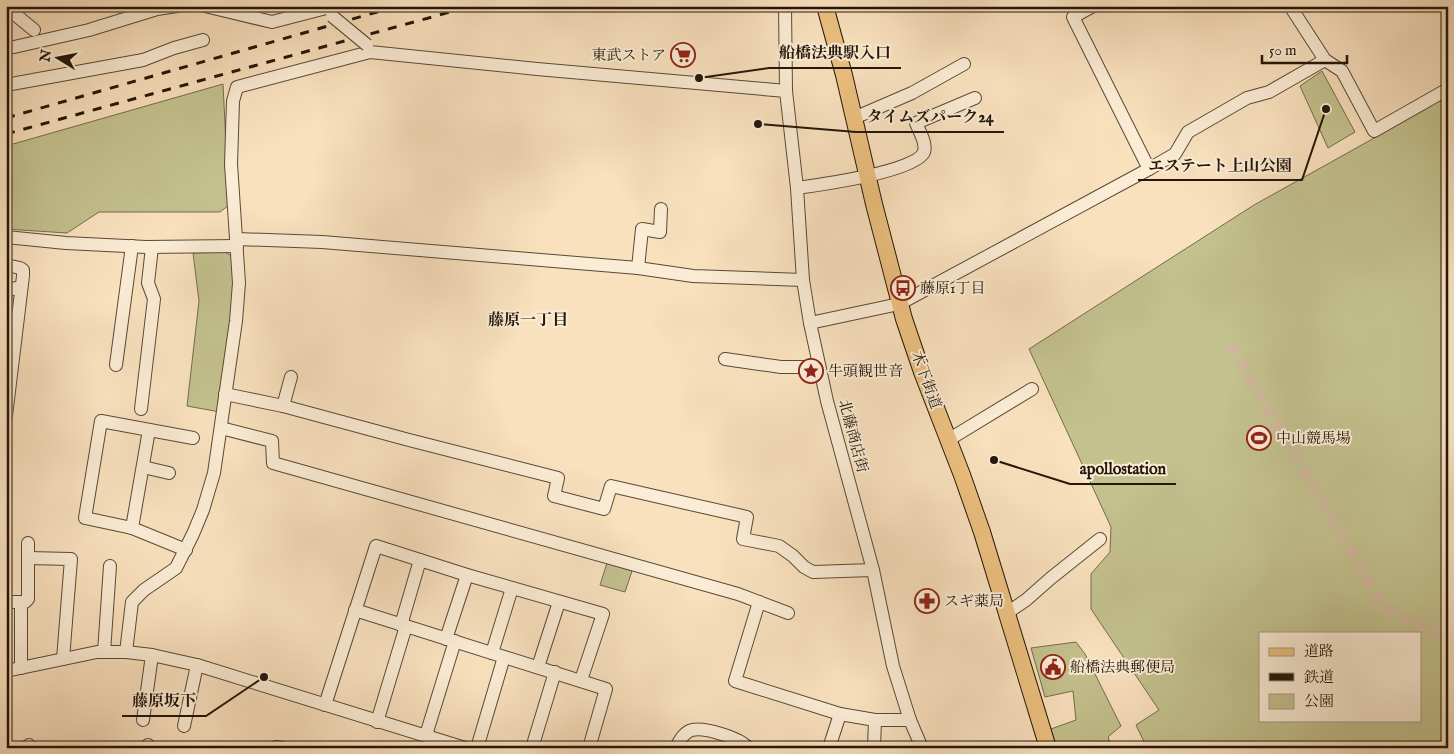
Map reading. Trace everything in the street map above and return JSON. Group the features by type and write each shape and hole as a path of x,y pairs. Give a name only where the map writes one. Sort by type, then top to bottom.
{"main road":[{"name":"木下街道","path":"825,6 844,75 900,304 922,372 976,516 1048,748"}],"street":[{"path":"6,47 89,30 157,9 177,6"},
{"path":"206,6 233,9 272,22 330,11 368,49"},
{"name":"北藤商店街","path":"786,6 786,91 797,188 803,280 810,323 827,401 873,570 893,666 910,720 922,748"},
{"path":"1092,6 1073,17 1149,170"},
{"path":"1290,6 1325,60 1342,71 1374,131 1448,89"},
{"path":"6,7 34,30"},
{"path":"6,85 143,60 174,48 203,40"},
{"path":"126,652 132,602 144,590 176,568 203,510 214,472 226,394 238,292 237,242 231,164 233,101 237,87 368,49 537,69 786,91"},
{"path":"810,323 900,304 1149,170 1175,154 1188,132 1247,98 1269,92 1325,60"},
{"path":"854,118 912,93 964,64"},
{"path":"797,188 868,176 911,163 920,158 924,152 925,145 916,123 975,98"},
{"path":"638,268 642,229 660,232 661,209"},
{"path":"6,237 66,243 152,247 237,242 322,242 638,268 693,276 803,280"},
{"path":"116,365 132,246"},
{"path":"141,408 154,299 148,283 152,247"},
{"path":"6,257 13,258 23,264 10,359 7,407"},
{"path":"6,265 22,270"},
{"path":"6,291 21,288"},
{"path":"6,313 9,324 6,328"},
{"path":"725,359 781,366 819,367"},
{"path":"284,406 291,377"},
{"path":"948,440 1032,389"},
{"path":"226,394 284,406 558,478 554,496 604,508 611,486 747,517 743,539 779,546 813,572 873,570"},
{"path":"186,550 132,528 85,518 101,421 193,438"},
{"path":"221,428 272,441 273,462 738,594 788,613"},
{"path":"132,528 149,430"},
{"path":"143,467 169,473"},
{"path":"1007,612 1026,600 1100,539"},
{"path":"6,602 25,602 28,599 28,543"},
{"path":"326,705 376,546 467,575 603,614 581,680"},
{"path":"28,558 71,559 63,659"},
{"path":"377,722 420,560"},
{"path":"104,652 110,566"},
{"path":"426,736 467,575"},
{"path":"477,748 512,588"},
{"path":"21,602 21,668"},
{"path":"538,667 558,602"},
{"path":"759,602 735,681 840,714 875,720 910,720"},
{"path":"355,610 606,689 589,748"},
{"path":"6,671 104,652 152,655 197,665 465,748"},
{"path":"143,720 152,655"},
{"path":"184,726 197,665"},
{"path":"532,748 555,672"},
{"path":"829,748 840,714"},
{"path":"874,748 875,720"},
{"path":"676,748 684,735 691,730 704,730 736,739 748,748"}],"green space":[{"path":"1322,71 1355,132 1328,148 1300,86"},
{"path":"223,84 229,205 220,212 99,212 67,233 6,229 6,146"},
{"name":"中山競馬場","path":"1448,96 1448,748 1147,748 1136,725 1159,710 1091,609 1091,574 1110,552 1111,527 1029,349 1254,205"},
{"path":"225,252 233,257 234,292 220,412 187,406 199,301 193,253"},
{"path":"607,563 632,571 625,592 600,585"},
{"path":"1076,642 1085,654 1121,726 1108,737 1112,748 1054,748 1048,730 1076,720 1073,691 1045,697 1031,648"}],"tunnel":[{"path":"1230,344 1384,608 1448,637"}],"railway":[{"path":"6,118 398,6"},
{"path":"6,134 472,6"}],"place":[{"name":"東武ストア","path":"683,55"},
{"name":"船橋法典駅入口","path":"699,78"},
{"name":"エステート上山公園","path":"1326,109"},
{"name":"タイムズパーク24","path":"758,124"},
{"name":"藤原1丁目","path":"903,288"},
{"name":"牛頭観世音","path":"811,371"},
{"name":"中山競馬場","path":"1259,438"},
{"name":"apollostation","path":"994,460"},
{"name":"スギ薬局","path":"927,601"},
{"name":"船橋法典郵便局","path":"1053,667"},
{"name":"藤原坂下","path":"264,677"}],"district":[{"name":"藤原一丁目","path":"528,321"}]}
